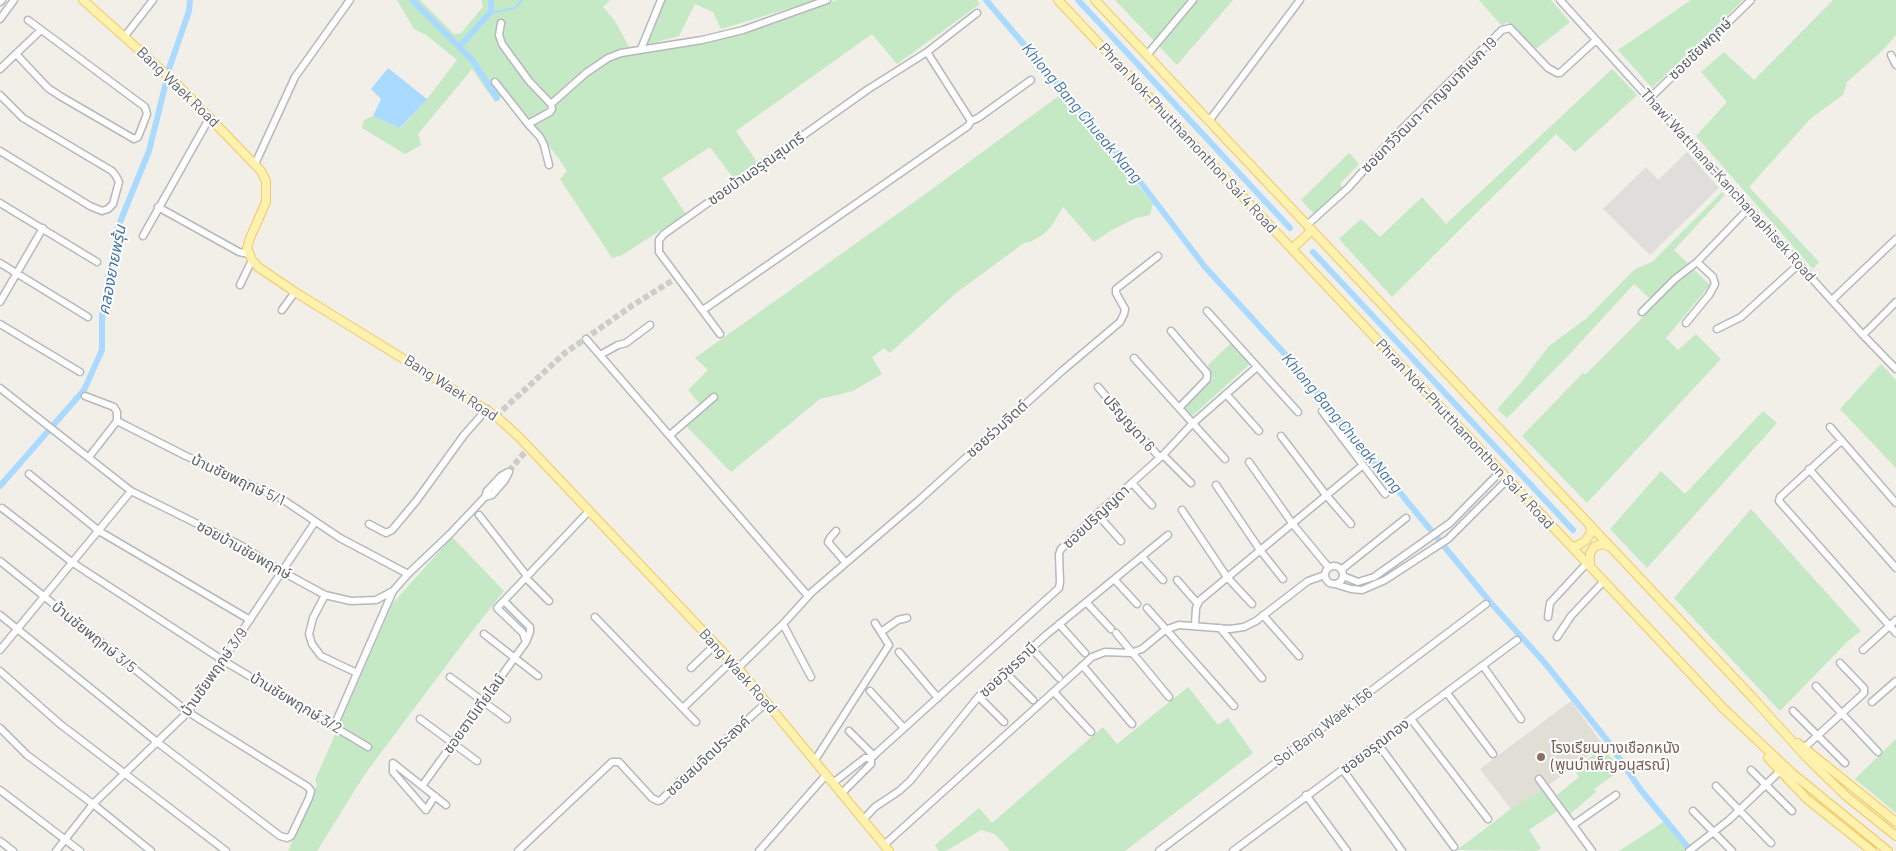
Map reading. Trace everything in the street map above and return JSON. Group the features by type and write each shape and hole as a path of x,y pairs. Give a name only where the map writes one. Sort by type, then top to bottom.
{"main road":[{"name":"Bang Waek Road","path":"83,0 177,84 255,164 266,182 268,192 248,248 250,257 258,267 295,292 487,409 589,511 732,661 887,848"},
{"name":"Phran Nok-Phutthamonthon Sai 4 Road","path":"1058,0 1738,723 1804,784 1888,851"},
{"name":"Phran Nok-Phutthamonthon Sai 4 Road","path":"1096,0 1829,781 1896,836"},
{"path":"1292,249 1309,228"},
{"path":"1571,546 1579,545 1586,541 1591,533 1590,526"},
{"path":"1588,564 1590,553 1595,546 1602,544 1610,546"},
{"path":"1738,723 1780,771 1808,799 1872,851"},
{"path":"1776,724 1896,822"}],"street":[{"path":"0,19 14,0"},
{"path":"125,36 153,0"},
{"path":"255,164 295,77 350,0"},
{"path":"641,49 661,0"},
{"path":"550,104 585,74 608,58 621,53 687,43 743,30 827,0"},
{"path":"1147,55 1193,0"},
{"path":"1209,121 1300,0"},
{"name":"Thawi Watthana-Kanchanaphisek Road","path":"1560,0 1862,335 1896,369"},
{"name":"ซอยชัยพฤกษ์","path":"1650,98 1751,0"},
{"name":"ซอยบ้านอรุณสุนทรี","path":"720,334 659,252 659,240 664,234 867,90 927,52 977,14"},
{"path":"16,54 48,88 134,139 138,137 147,114 145,107 28,20"},
{"path":"501,23 499,36 502,44 552,109 528,124"},
{"name":"ซอยทวีวัฒนา-กาญจนาภิเษก 19","path":"1309,228 1391,140 1502,30 1510,28 1548,68 1557,73 1560,73 1596,40"},
{"path":"0,69 41,30"},
{"path":"927,52 970,121"},
{"path":"1891,55 1896,65"},
{"path":"703,310 958,135 968,126 970,121 978,118 1031,80"},
{"path":"495,82 540,137 549,165"},
{"path":"0,95 24,118 112,171 118,182 113,204 108,209 102,211 90,206 0,151"},
{"path":"143,236 210,117"},
{"path":"0,203 97,262"},
{"path":"158,207 250,257 240,285"},
{"path":"1642,312 1675,279 1697,262 1725,230 1749,208"},
{"path":"0,302 43,228"},
{"path":"1832,300 1896,239"},
{"name":"ซอยร่วมจิตต์","path":"738,668 783,624 808,596 1120,322 1125,309 1116,293 1116,289 1158,256"},
{"path":"1686,323 1715,284 1713,277 1697,262"},
{"path":"0,263 88,317"},
{"path":"1717,329 1741,317 1799,264"},
{"path":"282,310 295,292"},
{"path":"1862,335 1896,302"},
{"path":"1207,311 1298,412"},
{"path":"0,324 80,372"},
{"path":"600,355 618,345 626,343 650,325"},
{"path":"1171,331 1207,373 1207,379 1179,408"},
{"path":"586,339 808,596"},
{"path":"1134,358 1225,459"},
{"name":"ซอยปริญญดา","path":"832,783 865,758 872,757 1058,588 1060,582 1059,554 1061,549 1162,456 1192,424 1258,367"},
{"name":"ปริญญดา 6","path":"1098,387 1162,456 1190,483"},
{"name":"ซอยบ้านชัยพฤกษ์","path":"0,388 131,491 242,546 282,571 325,594 352,601 376,600 393,591 485,498 487,491 501,476 509,472"},
{"path":"1226,394 1259,431"},
{"path":"85,396 114,407 117,412 117,421 88,457"},
{"path":"670,435 714,397"},
{"path":"369,524 386,533 392,530 417,500 464,435 487,409"},
{"path":"1322,411 1384,494"},
{"name":"บ้านชัยพฤกษ์ 5/1","path":"117,421 186,456 268,491 340,538 408,574"},
{"path":"1830,427 1896,503"},
{"path":"1281,436 1326,495 1351,524"},
{"path":"1841,441 1780,497 1779,501 1896,633"},
{"path":"1249,462 1292,523 1329,568"},
{"path":"1195,625 1198,604 1227,577 1363,465"},
{"path":"1809,469 1896,568"},
{"path":"887,848 1092,657 1105,652 1132,652 1142,649 1166,629 1179,625 1220,628 1244,627 1256,621 1308,581 1325,576 1329,568 1334,566 1358,582 1366,581 1444,528 1501,471"},
{"path":"29,474 100,531 250,620"},
{"path":"1325,576 1330,583 1351,589 1362,590 1370,588 1448,539 1508,479"},
{"path":"1132,483 1152,505"},
{"path":"1216,485 1260,550 1284,579"},
{"path":"0,650 100,531 131,491"},
{"name":"บ้านชัยพฤกษ์ 3/2","path":"2,508 73,563 224,660 368,747"},
{"path":"1182,510 1227,577 1252,604"},
{"path":"526,642 523,633 497,608 589,511"},
{"path":"1097,514 1121,541"},
{"path":"479,515 527,577 549,601"},
{"path":"1335,584 1340,581 1342,573 1406,518"},
{"name":"บ้านชัยพฤกษ์ 3/9","path":"56,851 93,804 188,712 315,522"},
{"path":"836,531 828,542 846,562"},
{"name":"ซอยวัชรธานี","path":"863,820 910,781 979,697 1059,624 1168,535"},
{"path":"1142,557 1163,580"},
{"name":"บ้านชัยพฤกษ์ 3/5","path":"0,562 188,712 308,786 311,791 309,798 291,836 287,838 280,836 157,742"},
{"path":"1548,617 1550,603 1588,564"},
{"path":"1115,580 1137,604"},
{"path":"1177,580 1198,604"},
{"path":"1557,636 1571,616 1604,582"},
{"path":"334,726 393,591"},
{"path":"325,594 313,618 309,634 312,644 321,656 357,673"},
{"path":"504,601 530,627 526,642"},
{"path":"1087,603 1114,631 1169,697"},
{"name":"Soi Bang Waek 156","path":"1160,851 1486,604"},
{"path":"1147,608 1234,706"},
{"path":"0,615 157,742"},
{"path":"1263,615 1299,656"},
{"path":"595,617 696,722"},
{"path":"881,632 898,620 907,618"},
{"path":"1863,650 1896,620"},
{"path":"814,760 889,645 874,623"},
{"path":"783,624 811,677"},
{"path":"1059,624 1085,652"},
{"path":"1220,628 1262,678"},
{"path":"484,634 538,676"},
{"name":"ซอยอรุณทอง","path":"1232,851 1517,640"},
{"name":"ซอยฮาบิเทียไลน์","path":"422,786 526,642"},
{"path":"691,668 716,644"},
{"path":"1032,649 1059,678"},
{"path":"899,652 938,698"},
{"path":"683,708 732,661"},
{"path":"1804,748 1862,696 1865,690 1840,663"},
{"path":"1083,666 1132,724"},
{"path":"1483,666 1521,719"},
{"path":"0,671 58,722 226,851"},
{"path":"1006,673 1033,700"},
{"path":"450,677 507,719"},
{"path":"1872,702 1896,681"},
{"path":"1816,686 1878,752"},
{"path":"870,692 904,728"},
{"path":"1054,692 1091,732"},
{"path":"1447,693 1493,754"},
{"path":"979,697 1004,722"},
{"name":"ซอยสมจิตประสงค์","path":"518,851 612,762 619,762 652,798 658,801 661,800 682,778 766,702"},
{"path":"1794,711 1845,764"},
{"path":"420,719 477,761"},
{"path":"1411,719 1488,819"},
{"path":"0,728 28,755 151,851"},
{"path":"849,731 872,757"},
{"path":"1378,744 1454,846"},
{"name":"ซอยปริญญดา","path":"842,794 871,764 872,757"},
{"path":"435,796 426,810 393,772 393,763 435,796 446,805"},
{"path":"1343,770 1402,851"},
{"path":"1751,770 1792,811"},
{"path":"1689,851 1740,811 1780,771"},
{"path":"759,851 826,775"},
{"path":"1539,779 1592,851"},
{"path":"1716,786 1772,843"},
{"path":"0,790 80,851"},
{"path":"1573,824 1616,795"},
{"path":"1306,796 1348,851"},
{"path":"1693,811 1732,851"},
{"path":"0,841 12,851"}],"shaded area":[{"path":"1687,152 1719,188 1650,255 1603,209 1646,167 1658,180"},
{"name":"โรงเรียนบางเชือกหนัง (พูนบำเพ็ญอนุสรณ์)","path":"1571,701 1603,745 1542,790 1511,809 1480,769"}],"green space":[{"path":"397,0 420,0 454,34 461,33 483,7 481,0 610,0 603,7 615,21 629,47 647,44 665,0 817,0 721,29 713,12 695,4 679,36 653,43 768,26 837,0 977,0 980,4 897,64 872,34 736,131 757,162 734,179 710,147 662,178 686,214 622,255 612,258 560,179 567,171 557,156 505,92 495,102 472,69 418,134 421,145 405,154 362,128 364,120 373,116 401,128 431,94 457,60 426,35 414,29"},
{"path":"1115,0 1233,0 1177,65"},
{"path":"1479,0 1551,0 1570,22 1536,49 1507,22 1502,26"},
{"path":"1691,0 1743,0 1652,88 1618,50"},
{"path":"1833,0 1896,0 1896,35 1884,49 1847,82 1843,95 1811,118 1749,187 1819,262 1813,269 1696,136 1727,102 1701,72 1724,52 1754,80"},
{"path":"1612,69 1637,95 1575,152 1556,134 1392,297 1339,239 1361,219 1380,237 1422,197 1446,224"},
{"path":"1060,95 1153,203 1150,215 1136,218 1110,231 1094,242 1063,207 1053,224 1044,234 1030,242 1024,243 956,293 890,353 884,348 872,357 882,374 853,391 820,399 731,472 686,426 699,403 688,390 708,370 695,358 928,192"},
{"path":"1349,153 1359,164 1340,184 1347,193 1319,219 1301,200"},
{"path":"1722,192 1725,195 1674,250 1710,285 1666,338 1678,350 1696,334 1721,359 1587,503 1522,436 1583,373 1586,374 1656,304 1634,284 1567,357 1507,418 1497,409 1519,385 1549,346 1587,318 1635,269 1652,262"},
{"path":"1231,343 1250,364 1193,415 1189,415 1183,405 1213,379 1208,365"},
{"path":"1881,364 1896,380 1896,468 1840,409"},
{"path":"1763,411 1777,423 1647,568 1610,529 1661,471 1685,494"},
{"path":"1751,509 1861,631 1848,641 1780,711 1674,598"},
{"path":"452,537 504,591 365,774 317,851 288,851 317,785 315,780 393,603"},
{"path":"1188,687 1218,725 1228,718 1253,753 1125,851 1010,851 995,834 981,830 946,851 939,851 935,845 979,808 992,823 1103,727 1117,744"},
{"path":"1896,739 1896,813 1855,779"},
{"path":"1602,748 1622,769 1594,789 1596,792 1570,814 1557,795 1579,777 1574,769"},
{"path":"1542,790 1557,811 1529,830 1541,848 1536,851 1457,850 1511,809"},
{"path":"1665,821 1692,851 1619,851"}],"water":[{"path":"388,68 427,99 400,128 373,116 381,99 371,89"}],"waterway":[{"name":"คลองยายพรุ้น","path":"0,486 84,390 102,350 102,315 118,227 149,151 170,66 189,11 190,0"},
{"path":"412,0 473,61 497,98"},
{"path":"459,47 491,12 491,0"},
{"path":"491,13 515,8 522,0"},
{"name":"Khlong Bang Chueak Nang","path":"986,0 1128,166 1205,267 1294,364 1490,602 1544,662 1607,740 1640,789 1691,851"},
{"path":"1078,0 1290,228"},
{"path":"1313,252 1573,530"}],"tunnel":[{"path":"496,416 565,353 633,305 678,277"},
{"path":"509,471 525,452"}],"place":[{"name":"โรงเรียนบางเชือกหนัง (พูนบำเพ็ญอนุสรณ์)","path":"1541,757"}]}
